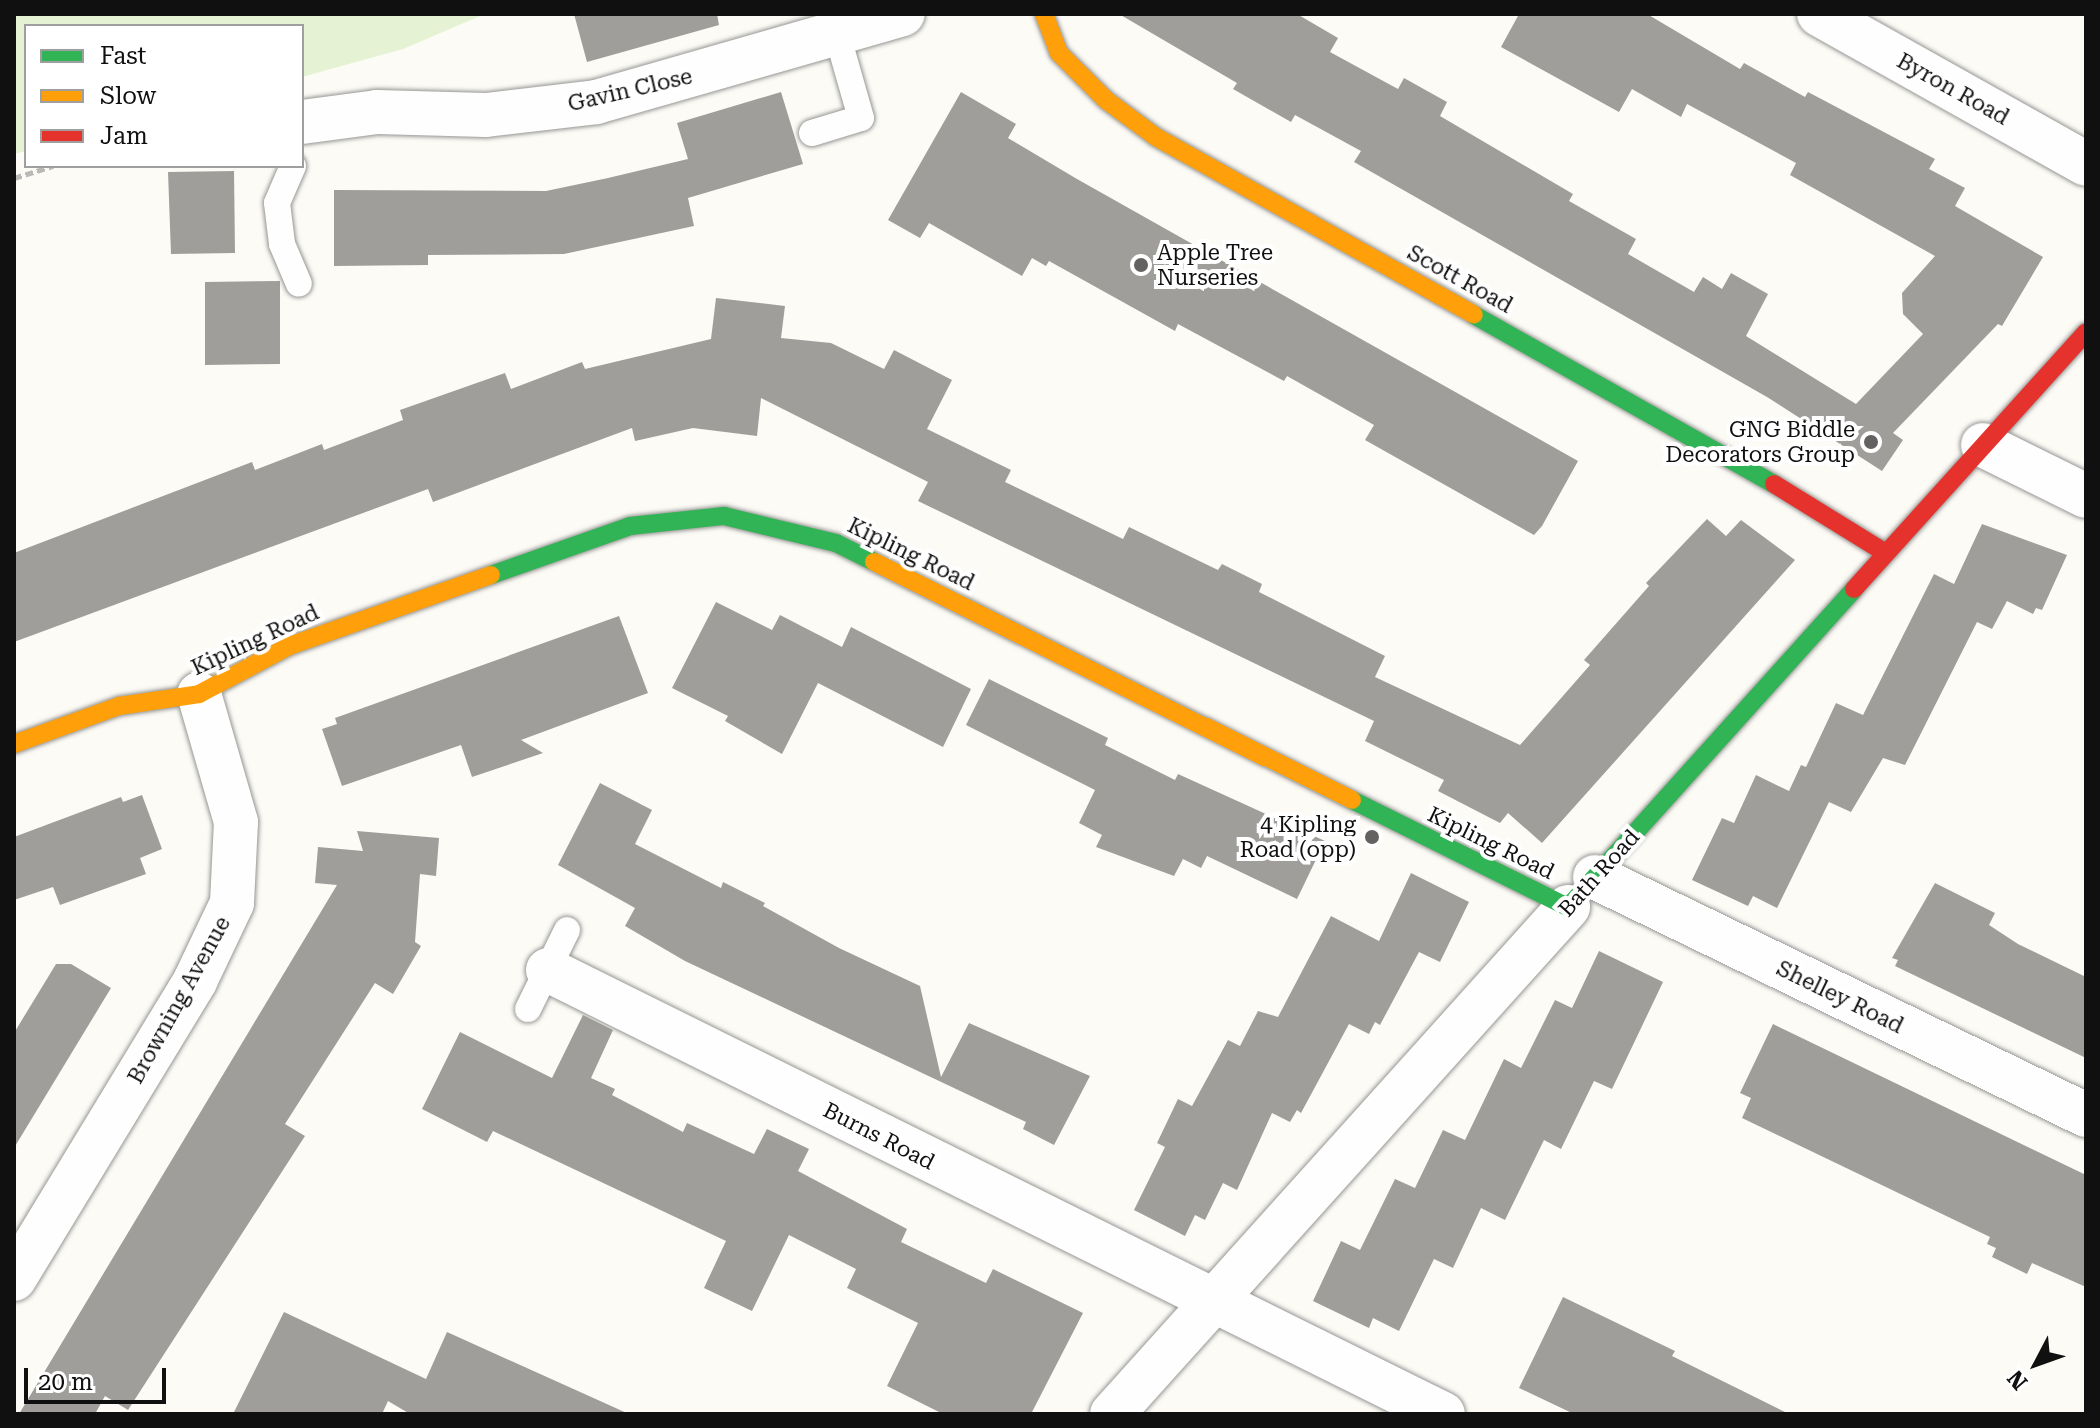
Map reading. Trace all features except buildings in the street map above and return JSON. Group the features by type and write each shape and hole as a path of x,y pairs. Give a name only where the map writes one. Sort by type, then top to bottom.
{"street":[{"name":"Scott Road","path":"1044,14 1059,53 1106,100 1156,137 1802,499 1884,552"},
{"name":"Byron Road","path":"1819,14 2086,164"},
{"name":"Gavin Close","path":"304,122 377,112 486,115 596,102 896,15"},
{"name":"Bath Road","path":"1112,1414 1884,552 2086,332"},
{"path":"1983,445 2086,496"},
{"name":"Kipling Road","path":"14,744 119,706 199,694 289,646 630,526 724,516 836,543 1582,892"},
{"name":"Browning Avenue","path":"14,1279 195,981 232,903 236,822 199,694"},
{"name":"Shelley Road","path":"1582,892 2086,1115"},
{"name":"Burns Road","path":"548,970 1210,1302 1443,1414"}],"lane":[{"path":"812,133 861,118 837,34"},
{"path":"292,168 277,203 282,244 299,284"},
{"path":"528,1009 567,930"}],"path":[{"path":"14,178 46,168"}],"green space":[{"path":"14,14 485,14 403,49 304,76 304,24 24,24 24,152 14,154"}],"traffic: fast":[{"path":"1474,315 1774,484"},
{"path":"491,575 630,526 724,516 836,543 874,562"},
{"path":"1352,800 1568,907 1854,589"}],"traffic: slow":[{"path":"1044,14 1059,53 1106,100 1156,137 1474,315"},
{"path":"874,562 1352,800"},
{"path":"14,744 119,706 199,694 289,646 491,575"}],"traffic: jam":[{"path":"1854,589 2086,332"},
{"path":"1774,484 1884,552"}],"place":[{"name":"Apple Tree Nurseries","path":"1141,265"},
{"name":"GNG Biddle Decorators Group","path":"1871,442"},
{"name":"4 Kipling Road (opp)","path":"1372,837"}]}
